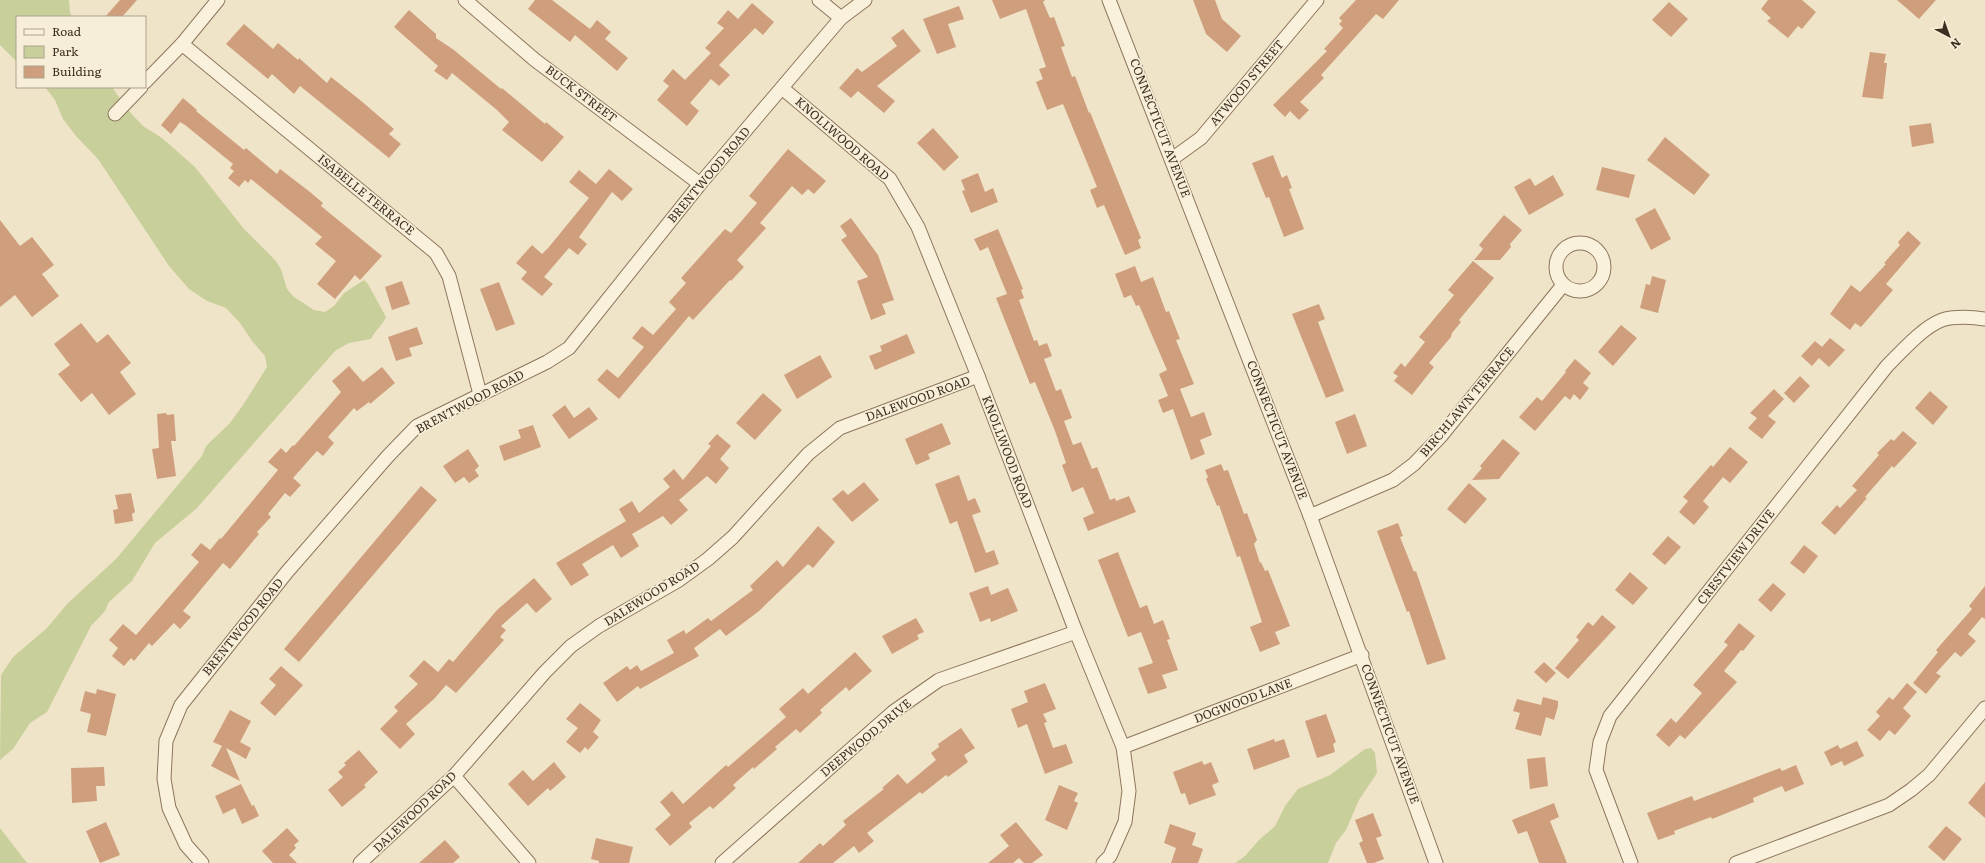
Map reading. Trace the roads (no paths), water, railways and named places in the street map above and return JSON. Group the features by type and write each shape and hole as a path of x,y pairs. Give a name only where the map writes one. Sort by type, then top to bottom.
{"street":[{"path":"146,81 182,44 218,0"},
{"name":"BUCK STREET","path":"465,0 535,60 700,184"},
{"path":"820,0 842,18"},
{"name":"BRENTWOOD ROAD","path":"202,863 186,845 169,808 164,779 166,741 180,706 287,572 388,456 417,426 547,362 569,348 700,184 842,18 865,0"},
{"name":"CONNECTICUT AVENUE","path":"1109,0 1310,516 1362,655 1436,863"},
{"name":"ATWOOD STREET","path":"1172,159 1201,138 1317,0"},
{"name":"ISABELLE TERRACE","path":"182,44 436,253 450,276 480,394"},
{"path":"115,114 140,88"},
{"name":"KNOLLWOOD ROAD","path":"782,88 890,180 918,227 978,376 1076,632 1123,747 1129,791 1125,822 1110,856 1103,863"},
{"name":"BIRCHLAWN TERRACE","path":"1310,516 1393,480 1414,464 1441,436 1563,285"},
{"name":"CRESTVIEW DRIVE","path":"1631,863 1596,770 1600,742 1610,716 1887,366 1914,339 1942,320 1974,316 1985,319"},
{"name":"DALEWOOD ROAD","path":"360,863 375,851 454,776 544,672 571,646 599,626 679,580 708,559 733,537 808,454 840,428 978,376"},
{"name":"DEEPWOOD DRIVE","path":"722,863 893,712 939,680 1076,632"},
{"name":"DOGWOOD LANE","path":"1123,747 1362,655"},
{"path":"1736,863 1888,805 1911,790 1929,775 1985,708"},
{"path":"454,776 529,863"}]}
